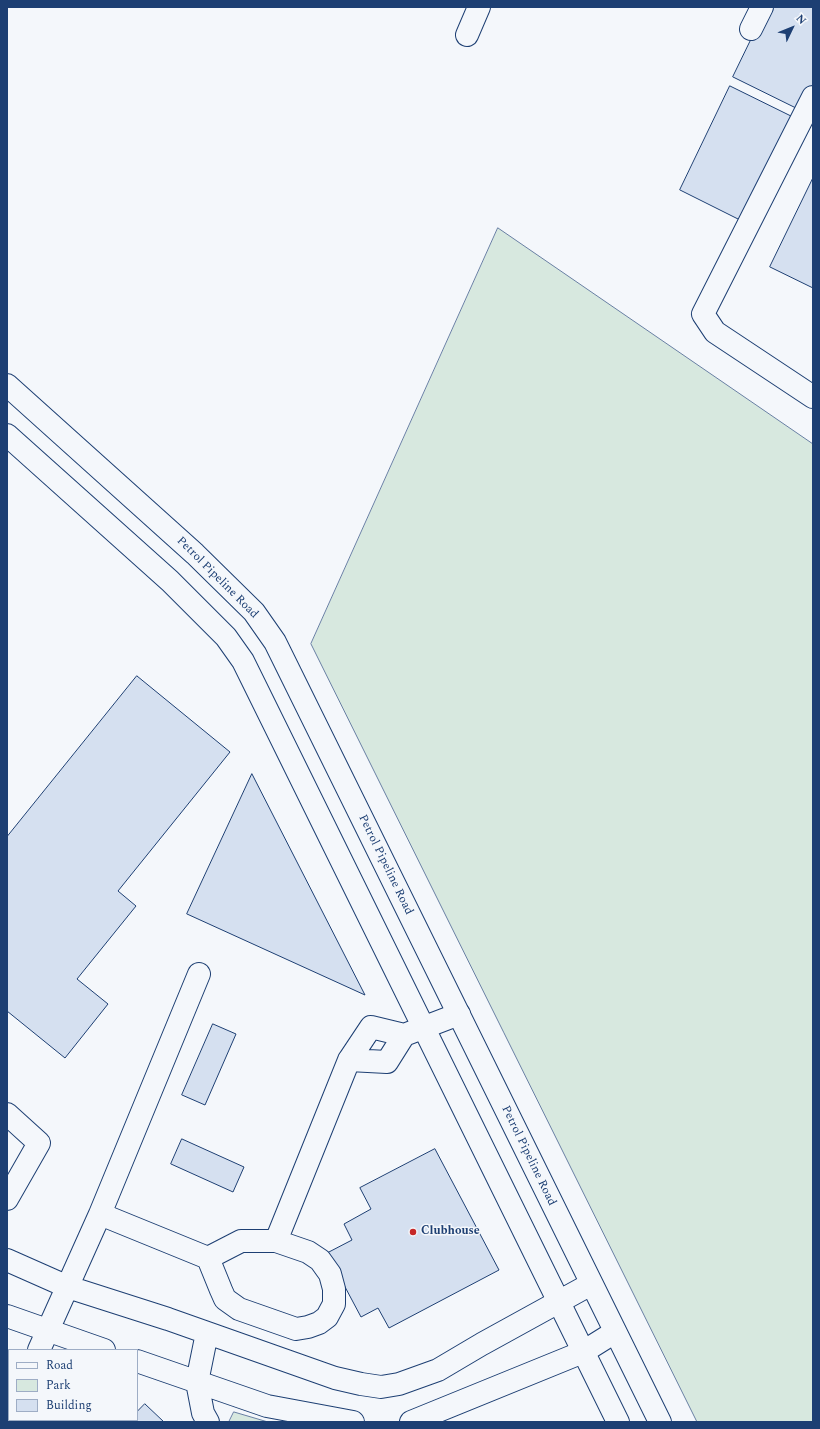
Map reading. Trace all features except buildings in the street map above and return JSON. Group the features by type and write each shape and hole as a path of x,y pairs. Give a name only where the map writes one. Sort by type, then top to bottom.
{"street":[{"path":"467,35 479,7"},
{"path":"751,29 762,7"},
{"path":"813,97 703,314 715,332 813,397"},
{"name":"Petrol Pipeline Road","path":"7,385 195,554 254,612 275,642 660,1422"},
{"path":"7,435 170,581 226,637 243,661 414,1030 558,1303 618,1422"},
{"path":"39,1349 100,1214 199,974"},
{"path":"276,1241 349,1060 371,1027 414,1030 459,1014"},
{"path":"349,1060 387,1062 414,1030"},
{"path":"7,1114 39,1143 7,1199"},
{"path":"100,1214 208,1258 225,1299 239,1309 296,1329 308,1328 319,1323 327,1316 334,1304 334,1289 330,1274 320,1260 308,1252 276,1241 242,1241 208,1258"},
{"path":"7,1260 68,1287 207,1333 335,1378 381,1387 399,1384 438,1370 591,1284"},
{"path":"7,1316 99,1349"},
{"path":"411,1422 583,1352 615,1332"},
{"path":"207,1333 196,1382 203,1413 208,1422"},
{"path":"138,1361 267,1406 353,1422"}],"green space":[{"path":"498,228 813,444 813,1422 697,1422 311,644"},
{"path":"234,1412 268,1422 229,1422"}],"place":[{"name":"Clubhouse","path":"413,1232"}]}
